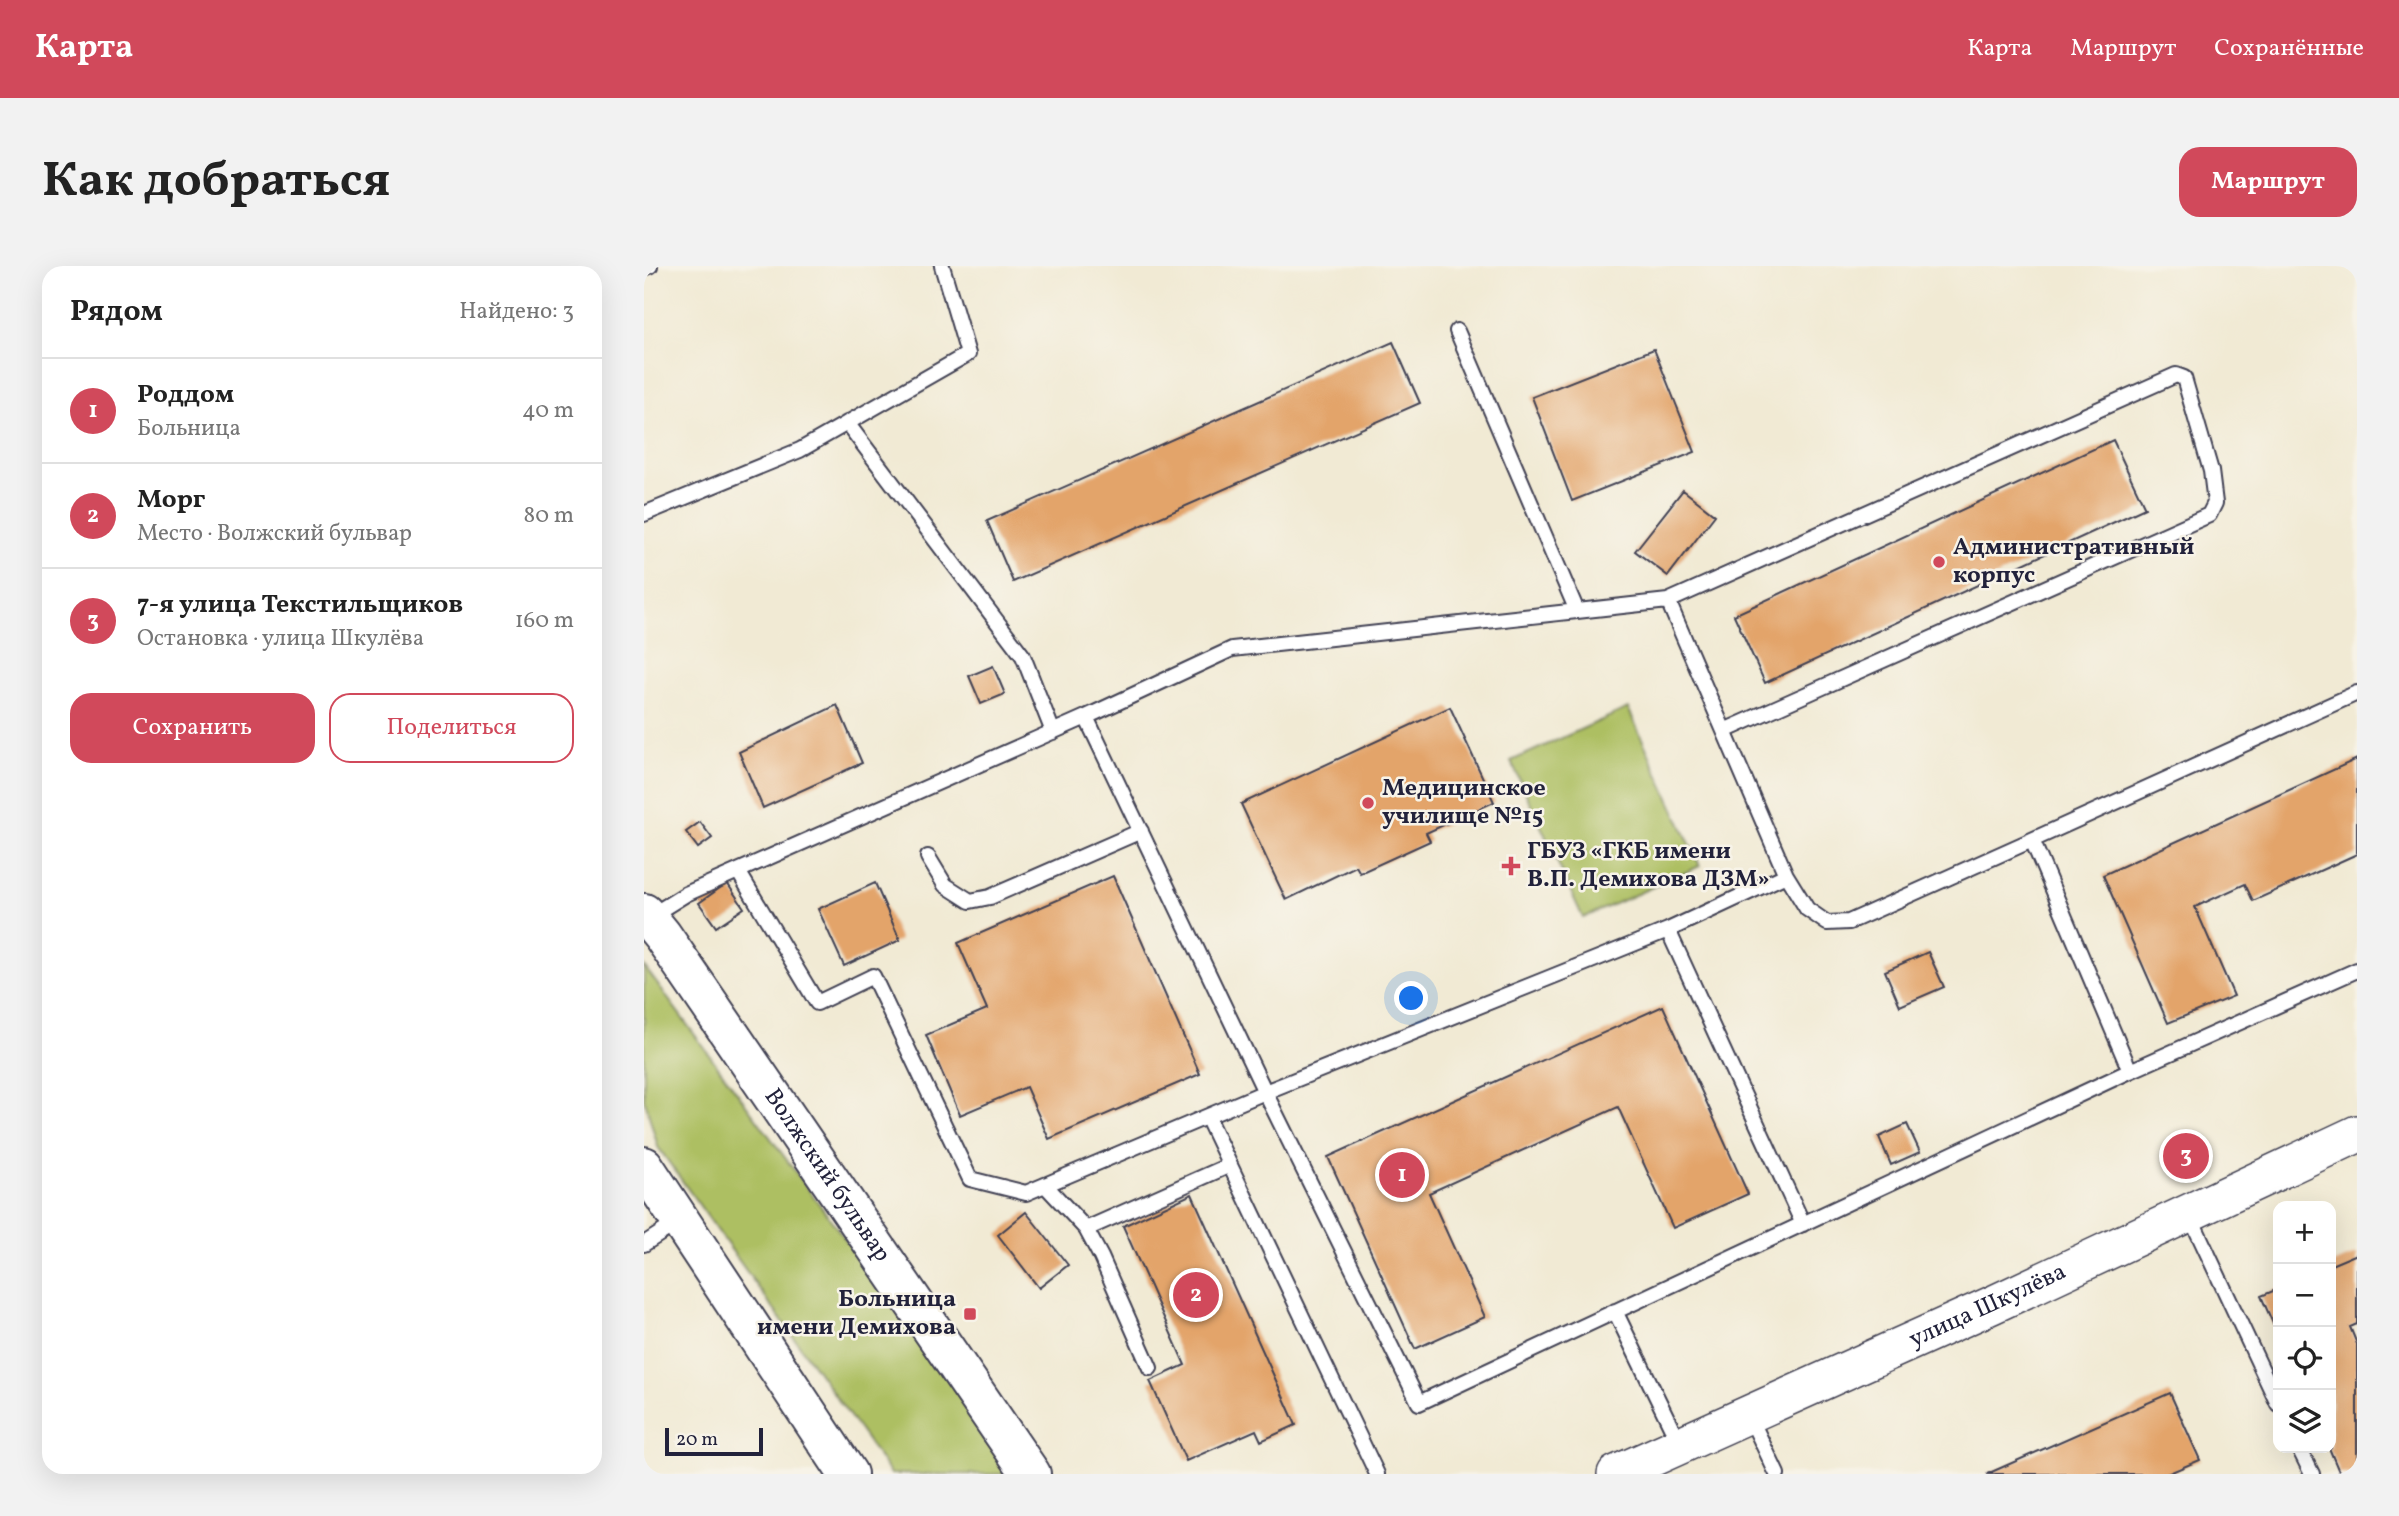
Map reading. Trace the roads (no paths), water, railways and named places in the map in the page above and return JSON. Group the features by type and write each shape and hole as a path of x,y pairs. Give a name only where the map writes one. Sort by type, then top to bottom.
{"main road":[{"name":"Волжский бульвар","path":"646,915 1031,1474"},
{"path":"644,1166 848,1474"}],"street":[{"name":"улица Шкулёва","path":"1616,1474 1992,1305 2357,1134"}],"lane":[{"path":"644,268 650,266"},
{"path":"644,514 800,450 968,354 942,266"},
{"path":"1457,331 1577,611"},
{"path":"646,915 686,894 1053,732 1232,649 1668,601 2176,375 2185,378 2211,471 2215,503 2209,515 1724,731"},
{"path":"847,423 1023,656 1053,732"},
{"path":"1668,601 1786,875 1807,909 1827,923 1849,922 2357,693"},
{"path":"1086,717 1265,1092 1419,1403 2130,1071 2357,970"},
{"path":"928,857 945,885 970,901 990,897 1141,831"},
{"path":"2032,840 2130,1071"},
{"path":"738,871 817,1003 873,976 970,1179 1026,1193 1265,1092 1668,930 1786,875"},
{"path":"1668,930 1803,1224"},
{"path":"1208,1117 1377,1474"},
{"path":"1086,1229 1230,1164"},
{"path":"1045,1185 1086,1229 1150,1368"},
{"path":"2188,1213 2273,1393"},
{"path":"644,1244 680,1220"},
{"path":"1615,1311 1679,1445"},
{"path":"1749,1414 1777,1474"},
{"path":"2302,1453 2312,1474"}],"place":[{"name":"Административный корпус","path":"1939,562"},
{"name":"Медицинское училище №15","path":"1368,803"},
{"name":"ГБУЗ «ГКБ имени В.П. Демихова ДЗМ»","path":"1511,866"},
{"name":"7-я улица Текстильщиков","path":"2186,1156"},
{"name":"Роддом","path":"1402,1175"},
{"name":"Морг","path":"1196,1295"},
{"name":"Больница имени Демихова","path":"970,1314"}]}
